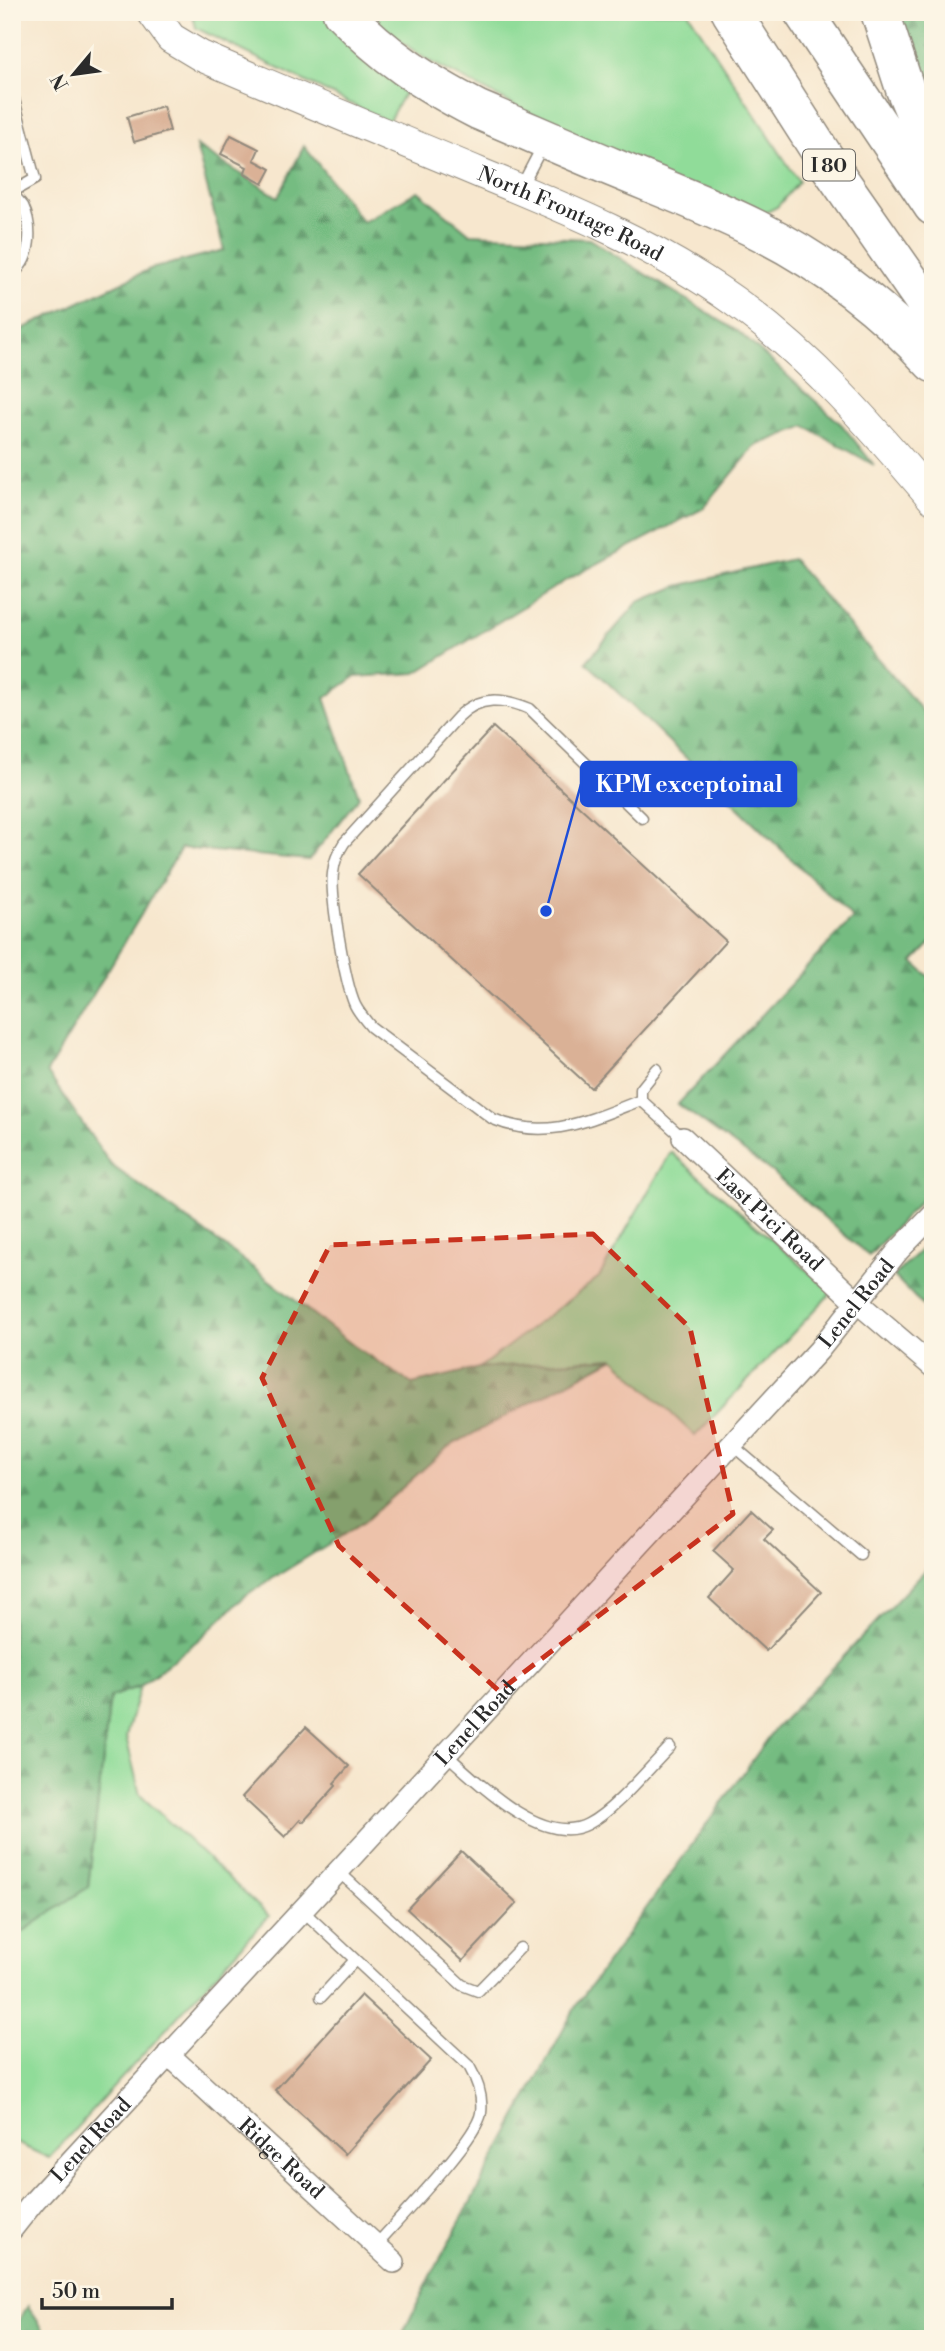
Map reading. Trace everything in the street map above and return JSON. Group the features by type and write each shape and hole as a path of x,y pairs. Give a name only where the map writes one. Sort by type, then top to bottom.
{"highway":[{"path":"342,12 369,39 406,69 478,110 715,210 801,255 863,298 899,328 933,363"},
{"name":"I 80","path":"731,12 829,165 933,314"},
{"path":"803,12 933,206"},
{"path":"880,12 905,89 933,156"}],"main road":[{"name":"North Frontage Road","path":"152,12 171,38 201,56 634,240 701,278 736,302 803,356 836,388 933,499"}],"street":[{"name":"East Pici Road","path":"683,1138 857,1302 933,1367"},
{"name":"Lenel Road","path":"12,2229 35,2200 168,2054 819,1350 898,1251 933,1214"},
{"name":"Ridge Road","path":"168,2054 394,2262"}],"lane":[{"path":"12,92 35,178 12,192 23,207 29,243 20,268 12,274"},
{"path":"520,190 546,139"},
{"path":"641,1100 578,1125 554,1129 511,1126 493,1119 371,1027 359,1013 349,985 332,883 334,862 344,843 458,717 467,708 487,700 507,701 530,709 642,818"},
{"path":"657,1069 641,1088 641,1100 683,1138"},
{"path":"731,1444 861,1555"},
{"path":"446,1754 513,1811 538,1823 560,1828 585,1826 601,1816 670,1747"},
{"path":"338,1871 462,1986 478,1992 520,1948"},
{"path":"302,1910 469,2066 480,2098 481,2114 464,2145 376,2245"},
{"path":"321,1997 355,1960"}],"highlighted area":[{"path":"593,1234 690,1328 733,1514 499,1691 339,1546 262,1378 330,1245"}],"green space":[{"path":"192,12 322,12 407,88 388,122 196,28"},
{"path":"367,12 688,12 799,182 777,207 743,224 427,60 375,23"},
{"path":"894,12 933,12 933,127"},
{"path":"196,146 278,197 304,146 363,222 418,191 470,234 589,239 740,333 842,425 874,465 805,426 755,446 704,508 568,579 416,673 355,677 325,698 359,797 309,860 181,848 47,1072 111,1165 234,1253 354,1346 412,1384 479,1368 614,1358 448,1447 364,1522 246,1595 203,1636 140,1686 110,1697 88,1887 12,1939 12,334 150,269 224,250"},
{"path":"792,559 933,723 933,941 913,962 933,980 933,1187 869,1256 772,1172 678,1104 853,918 586,662 638,602 678,586"},
{"path":"671,1152 832,1292 695,1436 614,1358 479,1368 599,1277"},
{"path":"930,1240 933,1244 933,1316 894,1276"},
{"path":"933,1562 933,2339 400,2339 433,2272 576,2006 775,1729"},
{"path":"140,1686 126,1737 140,1795 269,1916 49,2158 12,2141 12,1939 88,1887 110,1697"},
{"path":"28,2306 49,2339 12,2339 12,2330"}],"building":[{"path":"163,106 170,131 134,142 127,117"},
{"path":"231,135 259,149 254,160 271,169 263,184 244,174 247,167 221,154"},
{"path":"493,727 726,941 591,1088 358,874"},
{"path":"751,1510 773,1530 764,1539 821,1592 766,1651 709,1598 734,1570 713,1551"},
{"path":"306,1727 349,1766 334,1783 336,1786 303,1822 300,1820 285,1837 242,1797"},
{"path":"461,1851 517,1903 463,1961 407,1909"},
{"path":"361,1995 431,2060 345,2154 275,2090"}],"place":[{"name":"KPM exceptoinal","path":"546,911"}]}
